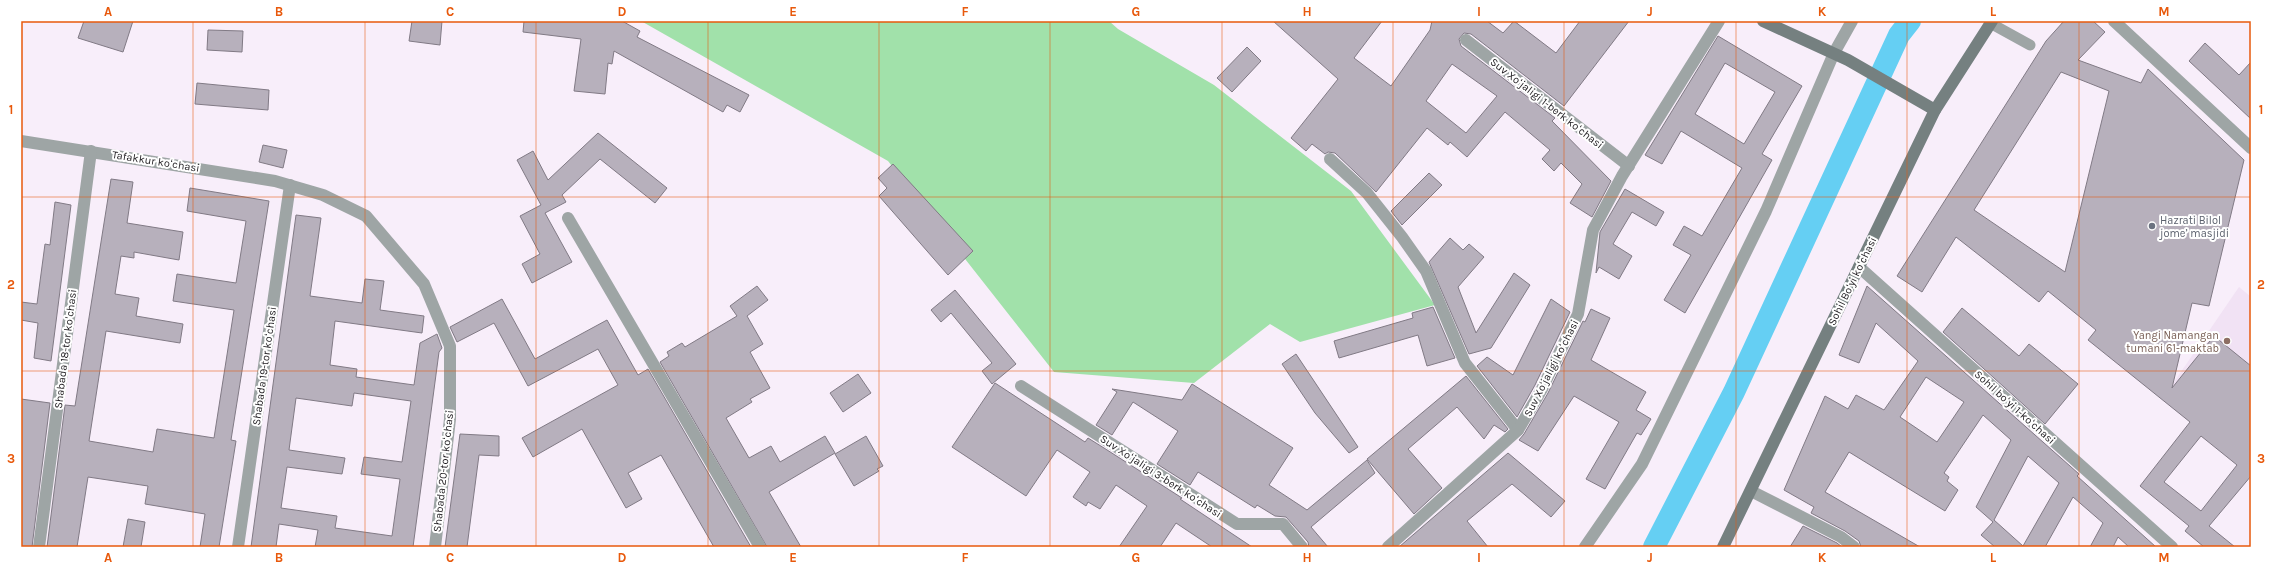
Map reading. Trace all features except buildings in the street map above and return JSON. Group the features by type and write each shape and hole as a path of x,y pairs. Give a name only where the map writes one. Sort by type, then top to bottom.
{"main road":[{"path":"1763,21 1848,60 1935,110"},
{"name":"Sohil Boʻyi koʻchasi","path":"1723,547 1935,110 1991,22"}],"street":[{"name":"Suv Xoʻjaligi koʻchasi","path":"1388,547 1518,430 1542,389 1578,314 1594,230 1628,166 1719,21"},
{"path":"1585,547 1642,464 1766,211 1834,53 1852,21"},
{"path":"2114,21 2251,148"},
{"name":"Suv Xoʻjaligi 1-berk koʻchasi","path":"1466,40 1628,166"},
{"name":"Tafakkur koʻchasi","path":"21,141 275,181 290,185"},
{"name":"Shabada 18-tor koʻchasi","path":"39,547 91,151"},
{"path":"1330,159 1367,193 1402,236 1426,271 1465,363 1518,430"},
{"name":"Shabada 19-tor koʻchasi","path":"238,547 290,185"},
{"name":"Shabada 20-tor koʻchasi","path":"290,185 323,195 366,216 424,284 450,346 450,419 435,547"},
{"path":"568,218 760,547"},
{"name":"Sohil boʻyi 1-koʻchasi","path":"1858,267 2172,547"},
{"name":"Suv Xoʻjaligi 3-berk koʻchasi","path":"1021,386 1237,524 1283,524 1302,547"},
{"path":"1751,491 1842,537 1854,547"}],"lane":[{"path":"1991,22 2030,45"}],"shaded area":[{"name":"Yangi Namangan tumani 61-maktab","path":"2239,287 2251,297 2251,449 2172,385"}],"green space":[{"path":"641,21 1109,21 1118,29 1214,85 1351,191 1435,305 1300,342 1270,324 1194,383 1054,372 888,161"}],"waterway":[{"path":"1654,547 1734,392 1899,35 1910,21"}],"place":[{"name":"Hazrati Bilol jome’ masjidi","path":"2152,226"},
{"name":"Yangi Namangan tumani 61-maktab","path":"2227,341"}]}
